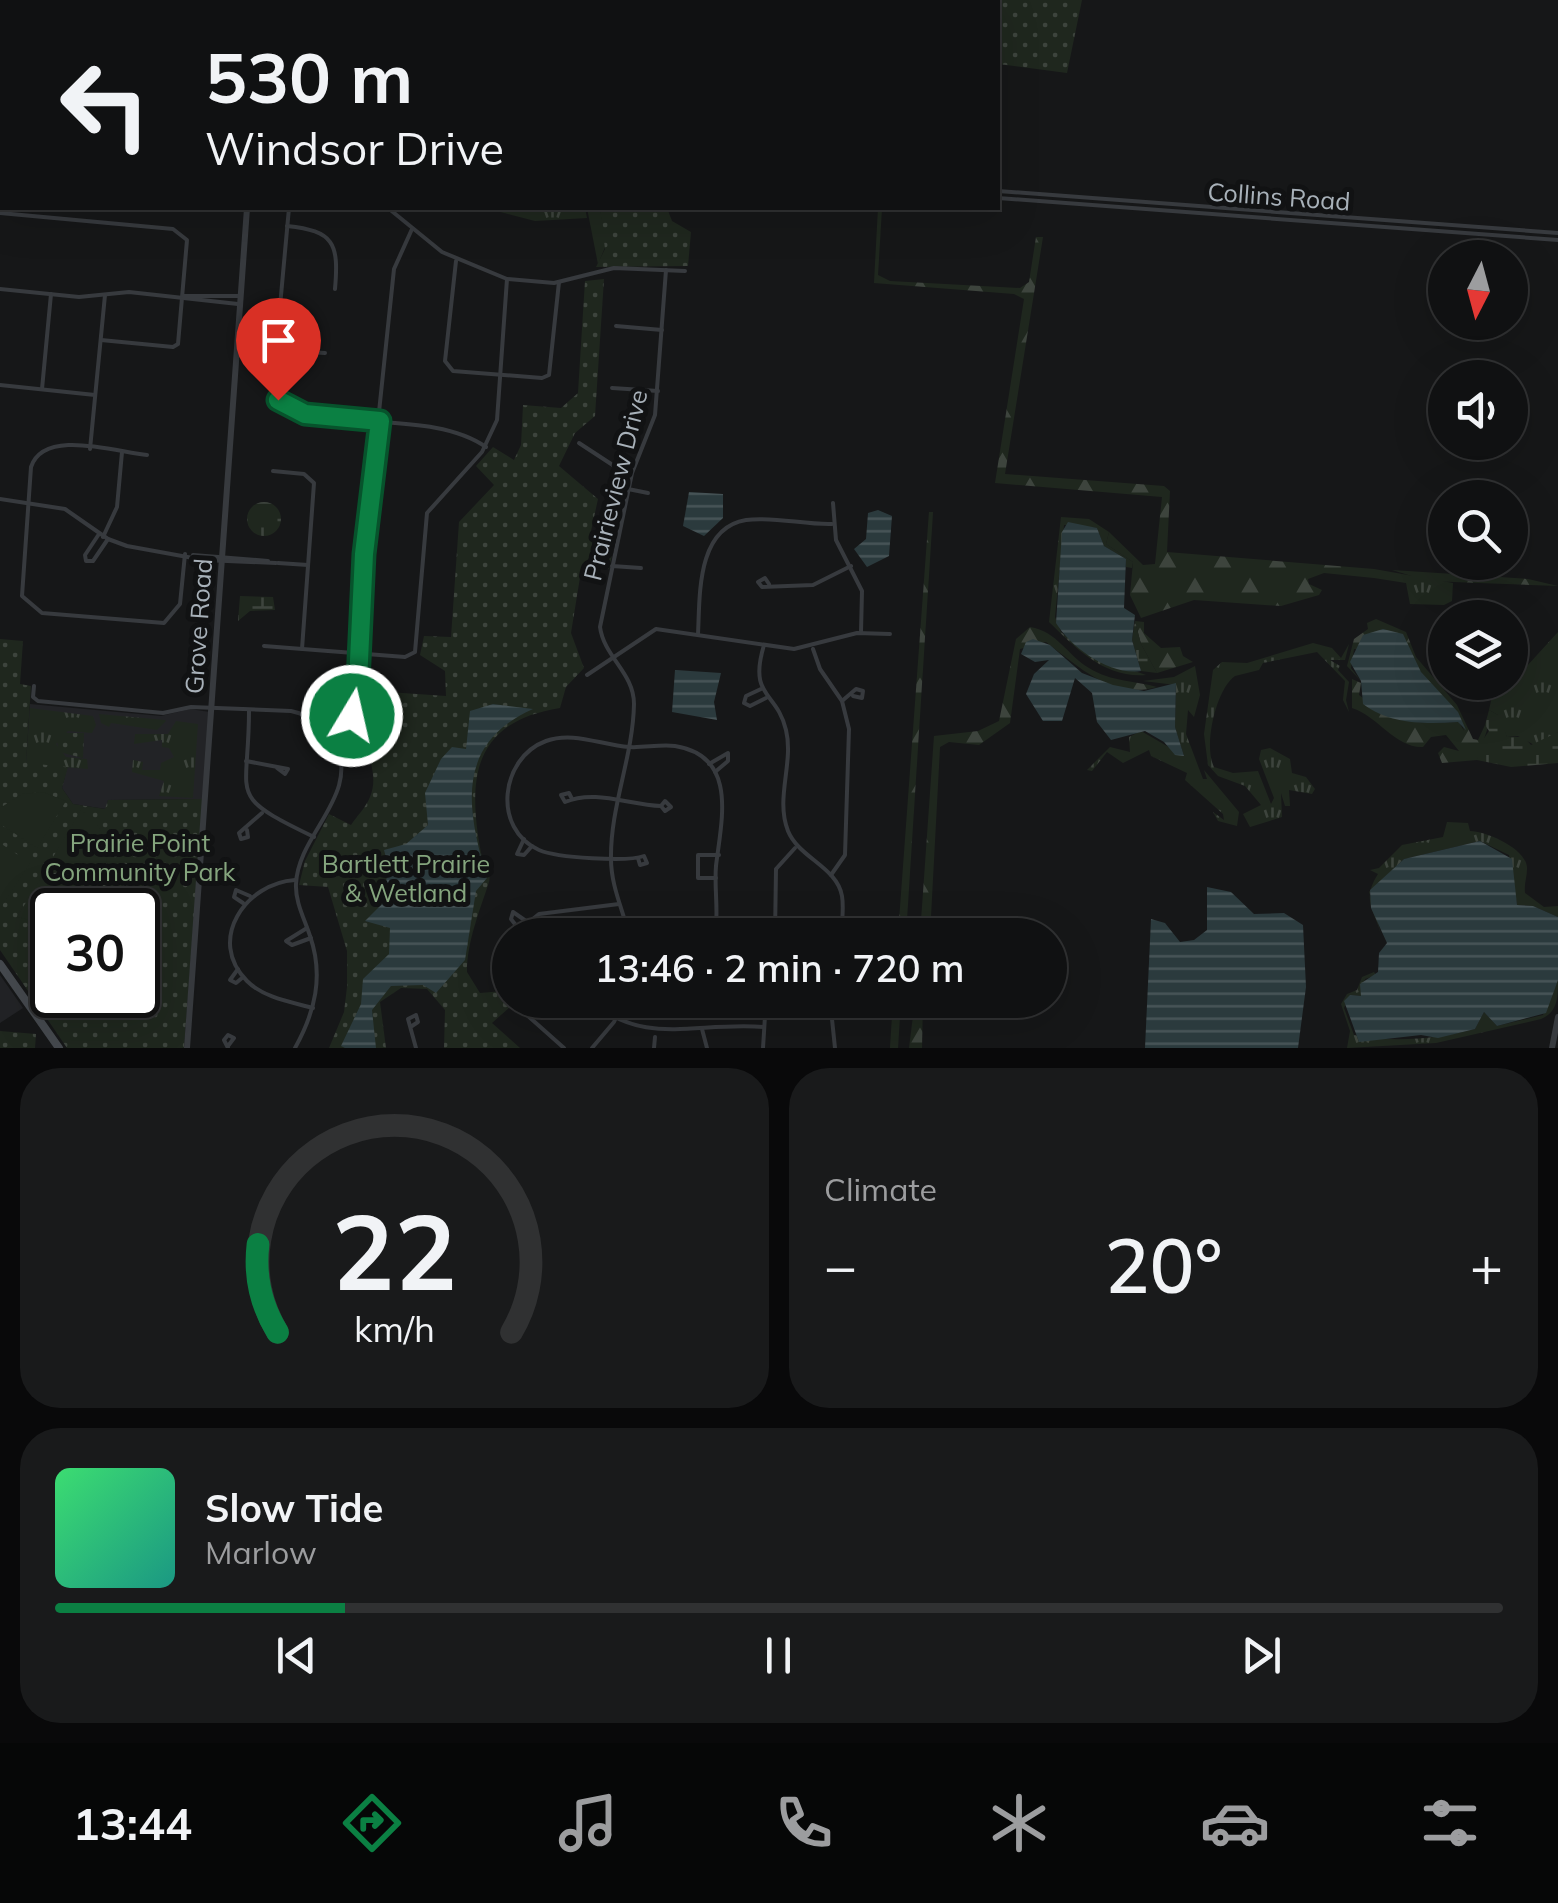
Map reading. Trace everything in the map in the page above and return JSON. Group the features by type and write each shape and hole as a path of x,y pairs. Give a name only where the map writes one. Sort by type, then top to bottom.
{"main road":[{"path":"0,964 58,1048"}],"street":[{"name":"Collins Road","path":"1000,195 1558,237"},
{"path":"34,217 35,210"},
{"name":"Grove Road","path":"187,1048 247,210"},
{"path":"289,210 275,350 278,401 305,414 459,430 486,447"},
{"path":"390,210 456,260 507,278 559,282 614,268 685,271"},
{"path":"0,214 178,232 186,240 178,344"},
{"path":"287,226 310,228 328,238 337,256 336,289"},
{"path":"331,734 355,710 364,554 394,269 412,229"},
{"path":"456,260 445,361 453,371 500,376 549,375 559,282"},
{"name":"Prairieview Drive","path":"624,918 611,856 630,747 633,694 600,627 628,488 653,424 666,270"},
{"path":"264,646 406,657 415,652 427,513 486,447 497,419 507,278"},
{"path":"0,289 240,300"},
{"path":"42,389 51,294"},
{"path":"90,448 106,295"},
{"path":"616,326 662,330"},
{"path":"101,340 173,347 186,344"},
{"path":"275,350 325,352"},
{"path":"0,385 95,395"},
{"path":"612,388 658,391"},
{"path":"579,443 631,477"},
{"path":"147,455 53,446 38,453 31,467 20,587 25,602 42,613 164,623 180,604 187,555"},
{"path":"103,536 85,555 86,561 93,561 118,507 122,452"},
{"path":"273,472 304,474 314,483 302,649"},
{"path":"628,488 648,493"},
{"path":"0,499 64,509 103,536 187,555 308,565"},
{"path":"833,503 832,524 862,590 862,632"},
{"path":"698,635 705,558 725,532 744,520 832,524"},
{"path":"612,566 641,568"},
{"path":"769,584 813,585 851,566"},
{"path":"588,675 656,629 812,648 862,632 890,634"},
{"path":"764,644 758,664 761,689 786,730 784,811 797,846 831,875 842,897 841,918"},
{"path":"812,648 820,669 842,701 849,729 844,857 831,875"},
{"path":"34,686 33,697 38,700 163,713 188,707 306,714 331,734 341,757 341,783 296,880 317,980 313,1008 295,1048"},
{"path":"761,689 745,698 744,703 750,706 766,698"},
{"path":"842,701 853,696"},
{"path":"249,711 246,786 262,813 314,837"},
{"path":"638,858 556,856 524,839 507,804 510,778 524,755 545,742 563,738 630,747 676,747 708,764 715,772 725,804 715,918"},
{"path":"708,764 722,752 728,753 728,761 715,772"},
{"path":"246,760 278,768"},
{"path":"572,799 597,797 661,806"},
{"path":"248,830 262,813"},
{"path":"524,839 517,854 524,855 532,846"},
{"path":"775,918 776,869 797,846"},
{"path":"716,878 698,878 698,854 718,854"},
{"path":"296,880 270,884 250,896 232,931 238,970 244,977 264,993 313,1008"},
{"path":"243,904 234,896 236,890 250,896"},
{"path":"533,918 553,910 590,910 620,904"},
{"path":"307,928 286,941 292,945 311,938"},
{"path":"238,970 230,980 236,983 244,977"},
{"path":"1552,1048 1558,1016"},
{"path":"530,1018 564,1048"},
{"path":"610,1018 655,1036 730,1024 764,1027"},
{"path":"592,1048 616,1018"},
{"path":"764,1048 765,1018"},
{"path":"832,1018 835,1048"},
{"path":"412,1026 416,1048"},
{"path":"702,1030 706,1048"},
{"path":"654,1048 655,1036"}],"shaded area":[{"path":"689,492 723,494 723,518 704,536 683,526"},
{"path":"878,510 892,516 889,556 867,567 854,549 866,539 868,513"},
{"path":"1068,522 1097,528 1104,546 1126,559 1124,608 1135,615 1132,640 1141,671 1105,665 1071,642 1056,623 1062,532"},
{"path":"1383,629 1403,634 1428,680 1428,700 1447,700 1466,730 1458,722 1421,723 1385,716 1363,704 1361,681 1350,662 1363,635"},
{"path":"1033,639 1050,645 1082,673 1113,685 1144,691 1176,683 1175,727 1184,756 1175,755 1164,742 1145,731 1111,740 1097,722 1092,693 1075,678 1062,721 1043,721 1026,694 1034,674 1049,660 1035,662 1021,654 1026,642"},
{"path":"675,670 721,673 714,702 717,720 672,712"},
{"path":"30,704 161,716 190,709 210,712 203,799 108,800 106,809 73,804 62,788 67,768 26,764"},
{"path":"493,704 533,709 508,724 478,760 472,804 487,878 476,891 465,960 436,993 423,985 391,986 372,1010 376,1048 345,1048 341,1046 361,1004 363,979 389,954 390,928 365,921 384,902 388,865 384,850 406,844 428,825 425,793 441,759 452,747 466,749 470,711"},
{"path":"1480,841 1512,859 1517,905 1533,906 1558,917 1558,980 1546,1013 1497,1026 1484,1012 1475,1029 1438,1038 1421,1035 1359,1042 1344,1001 1350,995 1361,996 1360,984 1378,972 1379,953 1387,943 1371,908 1370,890 1404,859"},
{"path":"1207,887 1231,892 1254,914 1284,913 1303,925 1306,987 1298,1048 1145,1048 1151,919 1165,923 1180,942 1194,940 1207,930"},
{"path":"0,975 23,1008 0,1023"}],"green space":[{"path":"1000,0 1082,0 1067,73 1000,64"},
{"path":"493,210 585,210 587,218 535,221"},
{"path":"587,210 600,210 606,245 598,264"},
{"path":"600,210 668,210 672,221 691,232 688,266 596,267 605,249"},
{"path":"878,210 882,210 878,275 890,281 1020,288 1029,282 1036,237 1043,237 1005,474 1164,486 1170,491 1167,552 1374,569 1374,578 1324,573 1308,579 1309,584 1322,590 1319,595 1281,606 1194,600 1141,618 1130,595 1133,562 1106,544 1109,532 1143,565 1155,564 1162,497 995,483 1024,299 1014,294 874,283"},
{"name":"Bartlett Prairie & Wetland","path":"604,279 595,416 575,433 559,466 598,499 589,540 614,546 609,569 582,565 571,633 584,668 566,687 560,708 531,715 493,740 477,777 475,800 481,853 490,878 472,937 467,972 480,993 492,992 492,1018 498,1018 492,1023 520,1048 444,1048 445,1010 427,989 401,988 380,1002 386,1048 329,1048 344,1012 347,951 328,887 299,885 305,861 329,814 351,825 368,801 373,786 369,748 376,731 387,721 388,692 446,696 445,671 420,655 424,636 451,637 459,522 494,485 476,466 493,447 514,460 521,445 523,405 561,408 578,393 585,281"},
{"path":"264,502 276,507 281,519 276,531 264,536 252,531 247,519 252,507"},
{"path":"929,512 933,512 907,918 899,918"},
{"path":"1061,517 1089,519 1109,532 1106,544 1133,562 1132,568 1126,567 1126,559 1104,546 1097,528 1064,525 1055,617 1061,632 1089,655 1146,675 1104,667 1081,651 1049,622"},
{"path":"1374,569 1453,583 1452,600 1410,604 1406,583 1374,578"},
{"path":"1392,570 1428,572 1428,580 1528,579 1558,586 1428,581"},
{"path":"240,596 273,597 275,610 250,611 238,621"},
{"path":"1376,619 1406,632 1416,657 1428,671 1428,681 1413,657 1354,649 1351,668 1360,680 1347,666 1354,639 1368,629 1367,623"},
{"path":"1135,621 1144,622 1144,633 1161,648 1180,647 1183,656 1193,662 1157,673 1141,644"},
{"path":"1135,621 1141,644 1157,673 1141,671 1132,640"},
{"path":"1030,627 1039,629 1097,673 1157,687 1141,690 1111,685 1046,642 1020,649 1010,723 979,745 949,742 940,747 931,918 921,918 934,736 978,731 999,721 1016,639"},
{"path":"1558,632 1558,732 1536,746 1518,736 1507,737 1498,715 1489,710 1491,700 1528,700 1528,665"},
{"name":"Prairie Point Community Park","path":"0,639 23,641 20,684 31,686 26,763 68,767 62,788 73,804 105,809 108,800 203,799 184,1048 67,1048 46,1018 160,1018 160,888 30,888 30,994 0,950"},
{"path":"1313,643 1332,648 1341,658 1349,644 1345,660 1330,660 1340,666 1338,670 1349,682 1349,712 1343,700 1345,681 1317,652 1263,663 1259,670 1235,676 1217,705 1210,746 1214,767 1233,773 1258,771 1271,804 1274,798 1259,759 1261,750 1270,748 1290,759 1292,773 1306,777 1315,789 1312,794 1289,790 1290,806 1285,806 1281,793 1282,817 1250,827 1243,814 1261,805 1245,786 1218,776 1208,765 1204,734 1213,670 1222,662 1247,663"},
{"path":"1195,666 1200,695 1194,717 1188,710 1186,734 1203,779 1207,779 1204,770 1239,812 1237,826 1218,821 1213,812 1224,820 1223,814 1185,780 1187,773 1151,756 1149,750 1123,763 1107,752 1092,771 1087,770 1110,747 1130,752 1129,737 1141,731 1184,756 1175,727 1176,685 1143,681 1174,677"},
{"path":"1352,679 1361,683 1359,695 1395,717 1418,722 1459,722 1464,731 1455,711 1445,700 1457,705 1473,739 1478,740 1485,725 1488,727 1477,760 1442,763 1438,753 1444,747 1459,751 1446,735 1431,737 1423,747 1395,737 1352,708"},
{"path":"30,708 93,716 96,725 92,733 68,731 56,744 66,757 87,759 88,769 26,764"},
{"path":"1489,710 1500,716 1507,737 1524,737 1531,745 1558,732 1558,763 1511,767 1477,760 1478,747 1489,731 1485,725"},
{"path":"99,714 166,721 157,730 111,723 109,727 101,723"},
{"path":"176,721 198,724 193,798 159,796 164,781 132,772 133,760 143,762 142,770 160,770 161,763 174,757 169,748 162,747 162,740 134,744 135,734 168,734"},
{"path":"63,733 84,733 83,758 59,752 57,741"},
{"path":"43,792 66,801 37,848 0,824 0,808 22,794"},
{"path":"81,810 97,825 105,843 106,863 99,883 53,857"},
{"path":"1447,822 1468,823 1470,831 1495,838 1521,855 1527,869 1525,893 1544,907 1558,906 1558,917 1533,906 1517,905 1509,855 1480,841 1404,859 1371,891 1378,874 1370,870 1379,868 1402,845 1443,837"},
{"path":"0,843 30,863 1,907 0,907"},
{"path":"46,870 74,888 35,888"},
{"path":"30,896 30,920 17,917"},
{"path":"1374,972 1376,975 1365,979 1361,996 1350,995 1344,1008 1354,1035 1384,1039 1430,1037 1475,1029 1484,1012 1497,1026 1543,1015 1558,980 1557,998 1551,1012 1541,1019 1436,1043 1347,1048 1350,1031 1341,1004 1347,994 1357,990 1362,977"},
{"path":"892,1018 900,1018 898,1048 890,1048"},
{"path":"913,1018 923,1018 922,1048 909,1048"},
{"path":"0,1031 36,1034 35,1048 0,1048"}],"route":[{"path":"278,400 305,414 380,421 364,554 357,703 352,716"}]}
